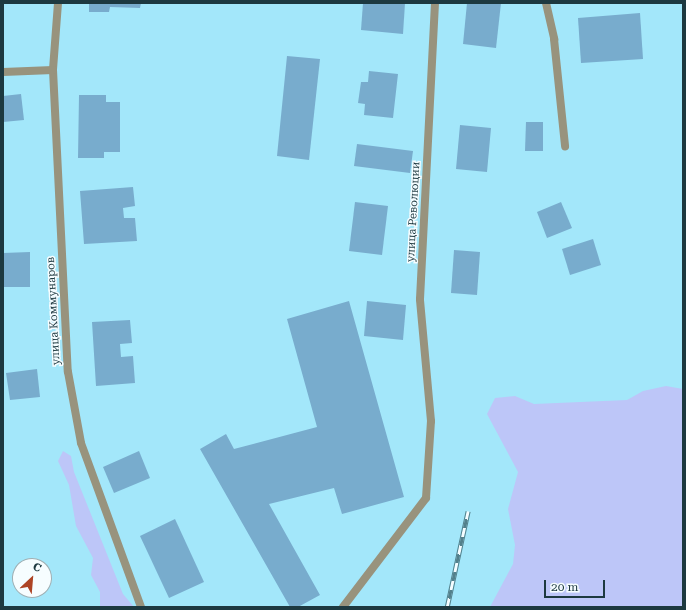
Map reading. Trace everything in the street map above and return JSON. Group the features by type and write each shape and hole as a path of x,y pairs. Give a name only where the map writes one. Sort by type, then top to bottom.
{"street":[{"name":"улица Коммунаров","path":"58,3 53,70 68,372 81,443 141,607"},
{"name":"улица Революции","path":"343,607 426,498 431,421 420,299 435,3"},
{"path":"546,3 554,40 565,146"},
{"path":"3,72 53,70"}],"shaded area":[{"path":"666,386 683,389 683,607 490,607 513,564 515,545 508,509 518,472 487,414 495,398 515,396 534,404 627,400 643,391"},
{"path":"63,451 71,456 74,472 123,594 134,607 100,607 100,592 91,575 93,558 76,526 69,485 58,461"}],"building":[{"path":"89,3 141,3 140,8 110,7 109,12 89,12"},
{"path":"363,3 405,3 403,34 361,30"},
{"path":"467,3 501,3 496,48 463,44"},
{"path":"640,13 643,59 581,63 578,18"},
{"path":"287,56 320,59 309,160 277,156"},
{"path":"369,71 398,74 393,118 364,115 365,104 358,103 361,82 368,82"},
{"path":"21,94 24,120 3,122 3,96"},
{"path":"79,95 106,95 106,102 120,102 120,152 104,152 104,158 78,158"},
{"path":"526,122 543,122 543,151 525,151"},
{"path":"460,125 491,128 487,172 456,169"},
{"path":"357,144 413,151 410,173 354,166"},
{"path":"133,187 135,206 123,208 124,218 135,218 137,241 84,244 80,191"},
{"path":"355,202 388,206 382,255 349,251"},
{"path":"561,202 572,228 547,238 537,212"},
{"path":"593,239 601,265 570,275 562,249"},
{"path":"454,250 480,252 477,295 451,293"},
{"path":"30,252 30,287 3,287 3,253"},
{"path":"349,301 404,497 342,514 334,488 269,504 320,595 298,607 290,607 200,449 226,434 234,449 317,427 287,319"},
{"path":"367,301 406,305 403,340 364,336"},
{"path":"130,320 132,343 120,344 121,357 133,356 135,383 96,386 92,322"},
{"path":"37,369 40,397 10,400 6,373"},
{"path":"139,451 150,478 114,493 103,467"},
{"path":"175,519 204,582 169,598 140,536"}],"railway":[{"path":"447,607 468,511"}]}
